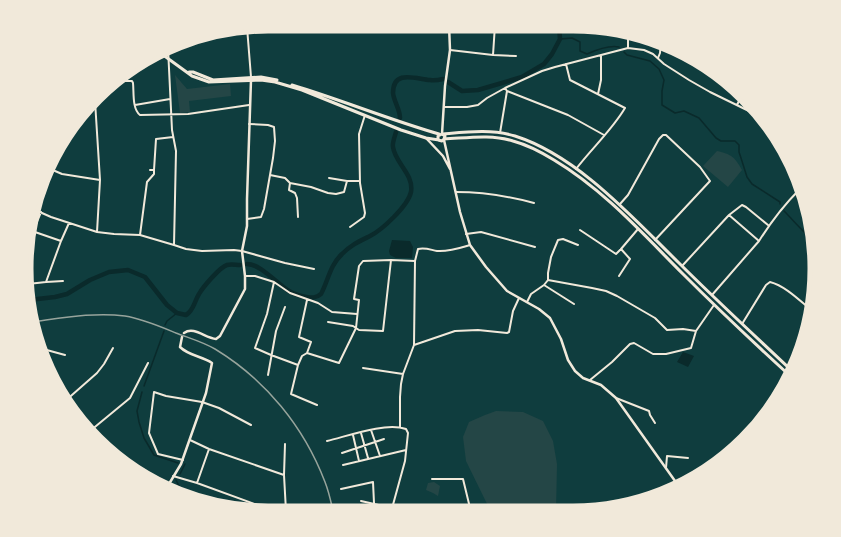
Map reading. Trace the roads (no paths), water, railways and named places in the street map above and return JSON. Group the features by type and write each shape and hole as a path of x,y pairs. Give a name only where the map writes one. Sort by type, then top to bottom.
{"highway":[{"path":"163,55 189,72 192,76 213,83 251,79 273,79 324,95 402,123 442,134 477,131 500,133 515,136 533,144 558,157 576,169 620,204 655,240 789,368"},
{"path":"251,79 275,82 302,90 426,138 439,140 477,137 499,138 522,144 540,152 582,179 605,197 714,305 787,373"},
{"path":"442,134 444,139"},
{"path":"439,140 438,137 442,134"}],"street":[{"path":"442,134 445,86 450,50 449,31"},
{"path":"493,55 495,31"},
{"path":"184,333 188,330 216,339 220,336 245,288 242,251 247,226 250,124 249,105 251,79 247,32"},
{"path":"628,38 628,48"},
{"path":"444,107 467,107 478,105 505,88 554,66 601,56 628,48 644,50 653,54 664,64 689,80 749,110"},
{"path":"658,58 660,48"},
{"path":"450,50 516,56"},
{"path":"168,53 171,115 176,158 174,244"},
{"path":"598,94 601,80 601,56"},
{"path":"566,64 570,80 625,108 611,129 604,135 576,169"},
{"path":"122,82 132,81 135,105 137,112 140,115 188,114 249,105"},
{"path":"505,88 508,91 568,115 604,135"},
{"path":"500,133 508,91"},
{"path":"135,105 170,99"},
{"path":"737,105 739,100"},
{"path":"95,107 100,180 96,232"},
{"path":"350,227 364,217 365,213 360,181 359,134 365,115"},
{"path":"247,219 261,217 264,209 275,141 274,127 268,125 250,124"},
{"path":"620,204 628,195 662,135 666,135 700,167 710,181 655,240"},
{"path":"140,235 147,182 154,174 156,139 173,137"},
{"path":"426,138 443,156 451,171"},
{"path":"444,139 466,234 470,245 486,267 507,291 539,309 550,318 561,339 568,360 575,371 583,378 590,380 609,391 616,398 676,483"},
{"path":"52,170 62,174 100,180"},
{"path":"270,175 285,178 290,183 336,194 344,192 347,181"},
{"path":"329,178 347,181 360,181"},
{"path":"290,183 289,190 295,193 297,198 298,217"},
{"path":"456,192 477,192 508,196 534,203"},
{"path":"712,295 759,241 768,225 784,204 797,192"},
{"path":"682,266 729,215 742,205 768,225"},
{"path":"38,210 50,217 96,232 140,235 174,244 186,249 202,251 242,251 285,264 314,269"},
{"path":"36,223 41,212"},
{"path":"729,215 759,241"},
{"path":"46,282 60,241 69,223"},
{"path":"580,230 616,254 638,229"},
{"path":"34,232 60,241"},
{"path":"466,234 481,232 535,246"},
{"path":"527,302 531,294 544,285 548,280 551,257 558,240 563,239 578,245"},
{"path":"400,427 400,397 403,374 414,345 414,261 418,249 422,248 445,251 470,245"},
{"path":"619,276 630,259 621,249"},
{"path":"307,353 339,363 356,328 359,300 354,299 359,266 361,263 369,260 414,261"},
{"path":"328,322 353,326 359,330 383,331 391,260"},
{"path":"245,276 255,276 274,282 290,293 318,303 332,312 357,314"},
{"path":"548,280 606,292 656,318 667,330 683,329 696,331"},
{"path":"32,284 63,281"},
{"path":"274,282 267,314 255,348 298,365"},
{"path":"742,324 766,284 770,282 775,283 791,293 807,306"},
{"path":"544,285 574,304"},
{"path":"414,345 455,331 478,330 507,333 509,332 513,311 519,298"},
{"path":"307,300 299,337 311,342 307,353 302,356 298,365 291,394 317,405"},
{"path":"590,380 612,362 630,344 634,343 654,354 666,354 692,348 696,331 714,305"},
{"path":"268,375 276,331 285,307"},
{"path":"169,484 183,460 206,393 212,363 208,360 185,352 180,347 182,337"},
{"path":"69,397 97,373 113,348"},
{"path":"46,350 65,355"},
{"path":"93,428 130,398 148,363"},
{"path":"363,368 403,374"},
{"path":"183,460 158,454 149,433 154,392 166,396 202,402 219,408 252,425"},
{"path":"616,398 649,411 655,423"},
{"path":"327,441 379,428 400,427 406,429 408,433 403,470 393,506"},
{"path":"371,430 380,456"},
{"path":"361,433 368,458"},
{"path":"353,435 359,461"},
{"path":"342,453 384,439"},
{"path":"190,440 209,449 284,475"},
{"path":"285,444 284,475 286,506"},
{"path":"197,483 209,449"},
{"path":"342,465 406,450"},
{"path":"666,468 667,456 688,458"},
{"path":"173,476 259,505"},
{"path":"432,479 463,479 470,506"},
{"path":"341,489 373,482 374,503"},
{"path":"361,501 385,506"}],"waterway":[{"path":"448,82 462,91 478,90 522,77 544,64 552,54 560,39 559,31"},
{"path":"560,39 572,38 580,42 580,51 587,54 607,47 619,47"},
{"path":"624,52 627,55 650,61 659,69 664,80 662,105 675,113 684,111 699,118 716,138 721,141 735,141 739,145 739,152 747,177 752,184 780,202 780,204"},
{"path":"400,118 393,93 394,86 397,81 406,77 434,80 443,79"},
{"path":"247,264 258,267 284,288 295,294 312,298 321,294 338,258 345,251 375,233 387,223 409,198 411,192 410,180 394,153 393,142 396,132"},
{"path":"784,211 807,234"},
{"path":"33,300 67,294 90,280 109,272 128,270 145,277 167,305 177,313 186,315 189,313 204,287 220,269 227,265 240,265"},
{"path":"165,325 167,321 177,313"},
{"path":"144,386 164,331"},
{"path":"142,392 137,411 144,438 154,455 178,463"},
{"path":"180,474 185,464"},
{"path":"176,480 181,489"}],"railway":[{"path":"37,321 90,315 125,316 151,323 201,342 215,349 234,361 251,375 281,406 306,442 326,486 332,506"}]}
